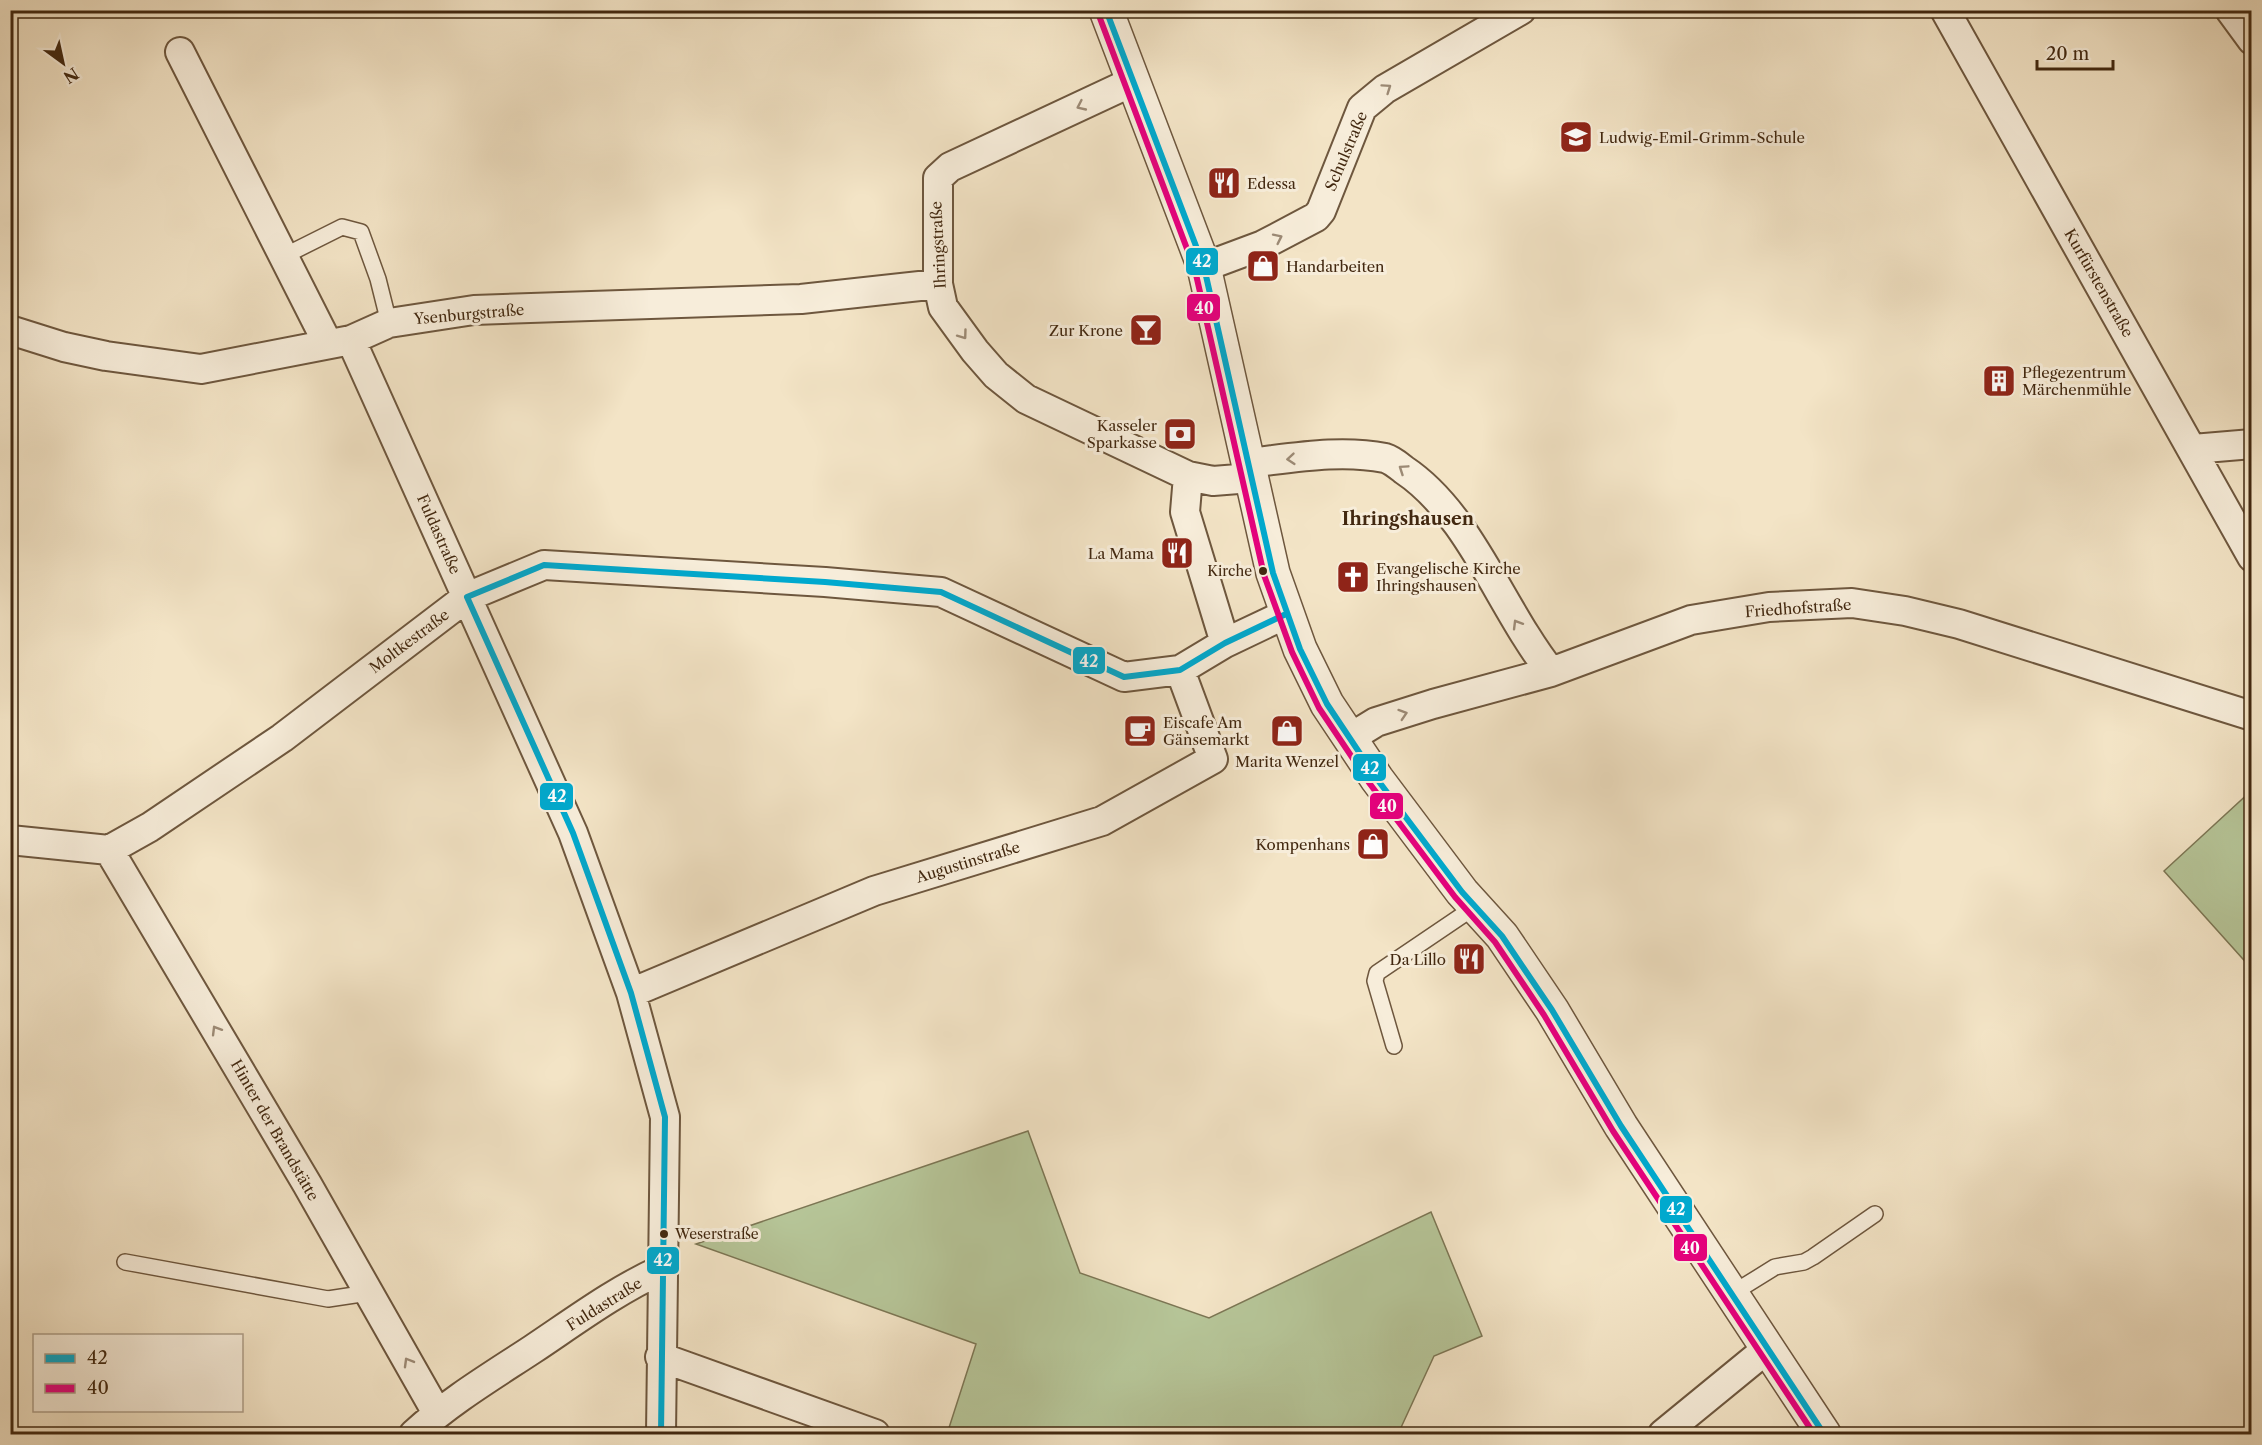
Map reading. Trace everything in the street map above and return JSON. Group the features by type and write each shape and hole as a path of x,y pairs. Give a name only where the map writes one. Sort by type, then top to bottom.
{"street":[{"path":"1106,10 1204,267 1272,573 1286,614 1328,704 1377,779 1462,892 1502,936 1552,1010 1621,1126 1824,1434"},
{"name":"Schulstraße","path":"1204,267 1263,245 1316,217 1321,211 1362,108 1385,88 1521,10"},
{"name":"Kurfürstenstraße","path":"1945,10 2252,557"},
{"path":"2230,10 2252,40"},
{"name":"Fuldastraße","path":"180,52 282,257 340,342 467,597 573,833 631,993 665,1117 661,1270 630,1284 437,1413 414,1434"},
{"name":"Ihringstraße","path":"1134,81 951,167 938,178 938,284 943,307 975,351 996,375 1026,399 1188,476 1214,481 1250,470 1334,454 1387,459 1418,479 1447,507 1526,638 1551,672"},
{"name":"Ysenburgstraße","path":"10,330 64,347 106,356 201,369 340,342 389,323 474,310 801,299 938,284"},
{"path":"2193,449 2252,444"},
{"path":"1188,476 1185,512 1225,643"},
{"name":"Moltkestraße","path":"109,850 150,827 282,738 467,597 544,565 825,582 941,592 1124,677 1180,670 1225,643 1286,614"},
{"name":"Friedhofstraße","path":"1350,738 1376,722 1551,672 1690,620 1769,607 1852,603 1905,610 1959,624 2252,716"},
{"name":"Augustinstraße","path":"631,993 874,891 1102,821 1213,759 1180,670"},
{"path":"10,840 109,850"},
{"name":"Hinter der Brandstätte","path":"109,850 307,1184 437,1413"},
{"path":"661,1270 661,1434"},
{"path":"1663,1434 1768,1348"},
{"path":"660,1357 874,1434"}],"lane":[{"path":"282,257 342,227 361,232 378,279 389,323"},
{"path":"1394,1046 1375,981 1377,974 1476,906"},
{"path":"1733,1293 1775,1267 1804,1262 1814,1257 1875,1214"},
{"path":"125,1262 328,1299 368,1293"}],"green space":[{"path":"2251,791 2251,968 2164,871"},
{"path":"1028,1131 1080,1273 1209,1318 1431,1212 1482,1336 1434,1356 1398,1434 947,1434 976,1344 696,1244"}],"transit line":[{"name":"42","path":"1106,10 1204,267 1273,573 1300,649 1327,704 1377,779 1462,892 1502,936 1552,1010 1621,1126 1824,1434"},
{"name":"40","path":"1098,13 1195,270 1264,575 1292,652 1319,708 1370,784 1455,897 1495,942 1544,1015 1613,1131 1814,1434"},
{"name":"42","path":"467,597 544,565 825,582 941,592 1124,677 1180,670 1225,643 1286,614"},
{"name":"42","path":"467,597 573,833 631,993 665,1117 661,1434"}],"place":[{"name":"Ludwig-Emil-Grimm-Schule","path":"1576,137"},
{"name":"Edessa","path":"1224,183"},
{"name":"Handarbeiten","path":"1263,266"},
{"name":"Zur Krone","path":"1146,330"},
{"name":"Pflegezentrum Märchenmühle","path":"1999,381"},
{"name":"Kasseler Sparkasse","path":"1180,434"},
{"name":"La Mama","path":"1177,553"},
{"name":"Kirche","path":"1263,571"},
{"name":"Evangelische Kirche Ihringshausen","path":"1353,577"},
{"name":"Eiscafe Am Gänsemarkt","path":"1140,731"},
{"name":"Marita Wenzel","path":"1287,731"},
{"name":"Kompenhans","path":"1373,844"},
{"name":"Da Lillo","path":"1469,959"},
{"name":"Weserstraße","path":"664,1234"}],"district":[{"name":"Ihringshausen","path":"1408,519"}]}
